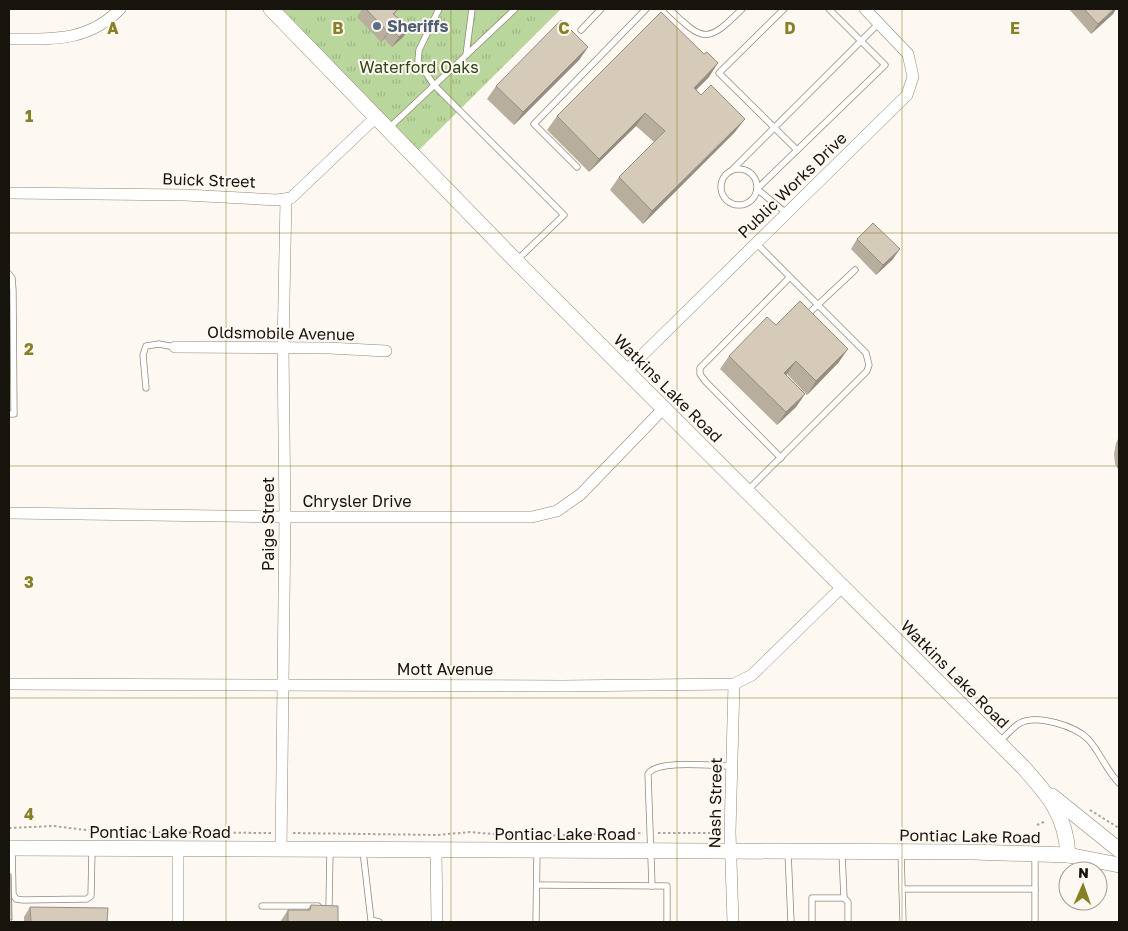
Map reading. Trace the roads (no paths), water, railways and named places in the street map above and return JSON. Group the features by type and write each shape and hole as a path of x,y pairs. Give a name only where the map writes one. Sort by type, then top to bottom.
{"street":[{"path":"9,39 70,37 94,29 107,22 120,9"},
{"name":"Watkins Lake Road","path":"271,9 663,409 1044,790 1074,812 1119,850"},
{"name":"Public Works Drive","path":"626,371 785,212 876,127 907,95 913,77 908,54 865,9"},
{"path":"286,199 291,198 376,117"},
{"name":"Buick Street","path":"9,193 185,195 286,199"},
{"name":"Paige Street","path":"281,850 285,517 283,348 286,199"},
{"name":"Oldsmobile Avenue","path":"175,347 386,351"},
{"name":"Chrysler Drive","path":"9,512 285,517 532,517 557,510 581,494 663,409"},
{"name":"Mott Avenue","path":"9,684 563,686 734,684 752,675 842,587"},
{"name":"Nash Street","path":"734,684 731,852 734,922"},
{"name":"Watkins Lake Road","path":"1044,790 1062,821 1066,835 1068,856"},
{"name":"Pontiac Lake Road","path":"10,848 92,850 1035,854 1068,856 1119,865"},
{"path":"178,850 178,922"},
{"path":"435,922 436,851"}],"lane":[{"path":"439,9 419,50 418,61 434,85 564,216 516,260"},
{"path":"466,55 472,9"},
{"path":"388,129 515,9"},
{"path":"581,30 601,9"},
{"path":"577,167 534,124 646,9"},
{"path":"669,9 694,33 708,35 721,30 742,9"},
{"path":"784,9 719,73 797,150"},
{"path":"785,212 757,190 750,173 739,169 734,170 728,172 721,182 722,193 725,198 735,204 741,204 751,199 757,190 797,150 885,65 829,9"},
{"path":"734,170 879,23"},
{"path":"746,492 867,371 869,365 866,353 789,278 756,242"},
{"path":"804,318 855,270"},
{"path":"9,274 12,278 13,290 14,414 9,414"},
{"path":"781,458 704,381 700,374 700,368 789,278"},
{"path":"146,388 143,355 146,346 159,344 175,347"},
{"path":"999,743 1021,723 1046,720 1067,726 1088,739 1108,772 1119,783"},
{"path":"652,886 652,852 649,833 647,784 650,770 664,765 732,766"},
{"path":"10,848 13,894 16,899 23,900 86,899 91,896 92,850"},
{"path":"329,906 330,851"},
{"path":"363,851 371,920 379,922"},
{"path":"536,922 537,852"},
{"path":"788,852 791,922"},
{"path":"901,852 903,922"},
{"path":"842,853 844,898 848,902 848,922"},
{"path":"1035,854 1035,922"},
{"path":"537,885 667,886 667,922"},
{"path":"902,889 1035,889"},
{"path":"812,922 812,898 844,898"},
{"path":"262,906 335,906 334,914"}],"place":[{"name":"Sheriffs","path":"377,26"}],"park label":[{"name":"Waterford Oaks","path":"419,67"}]}
